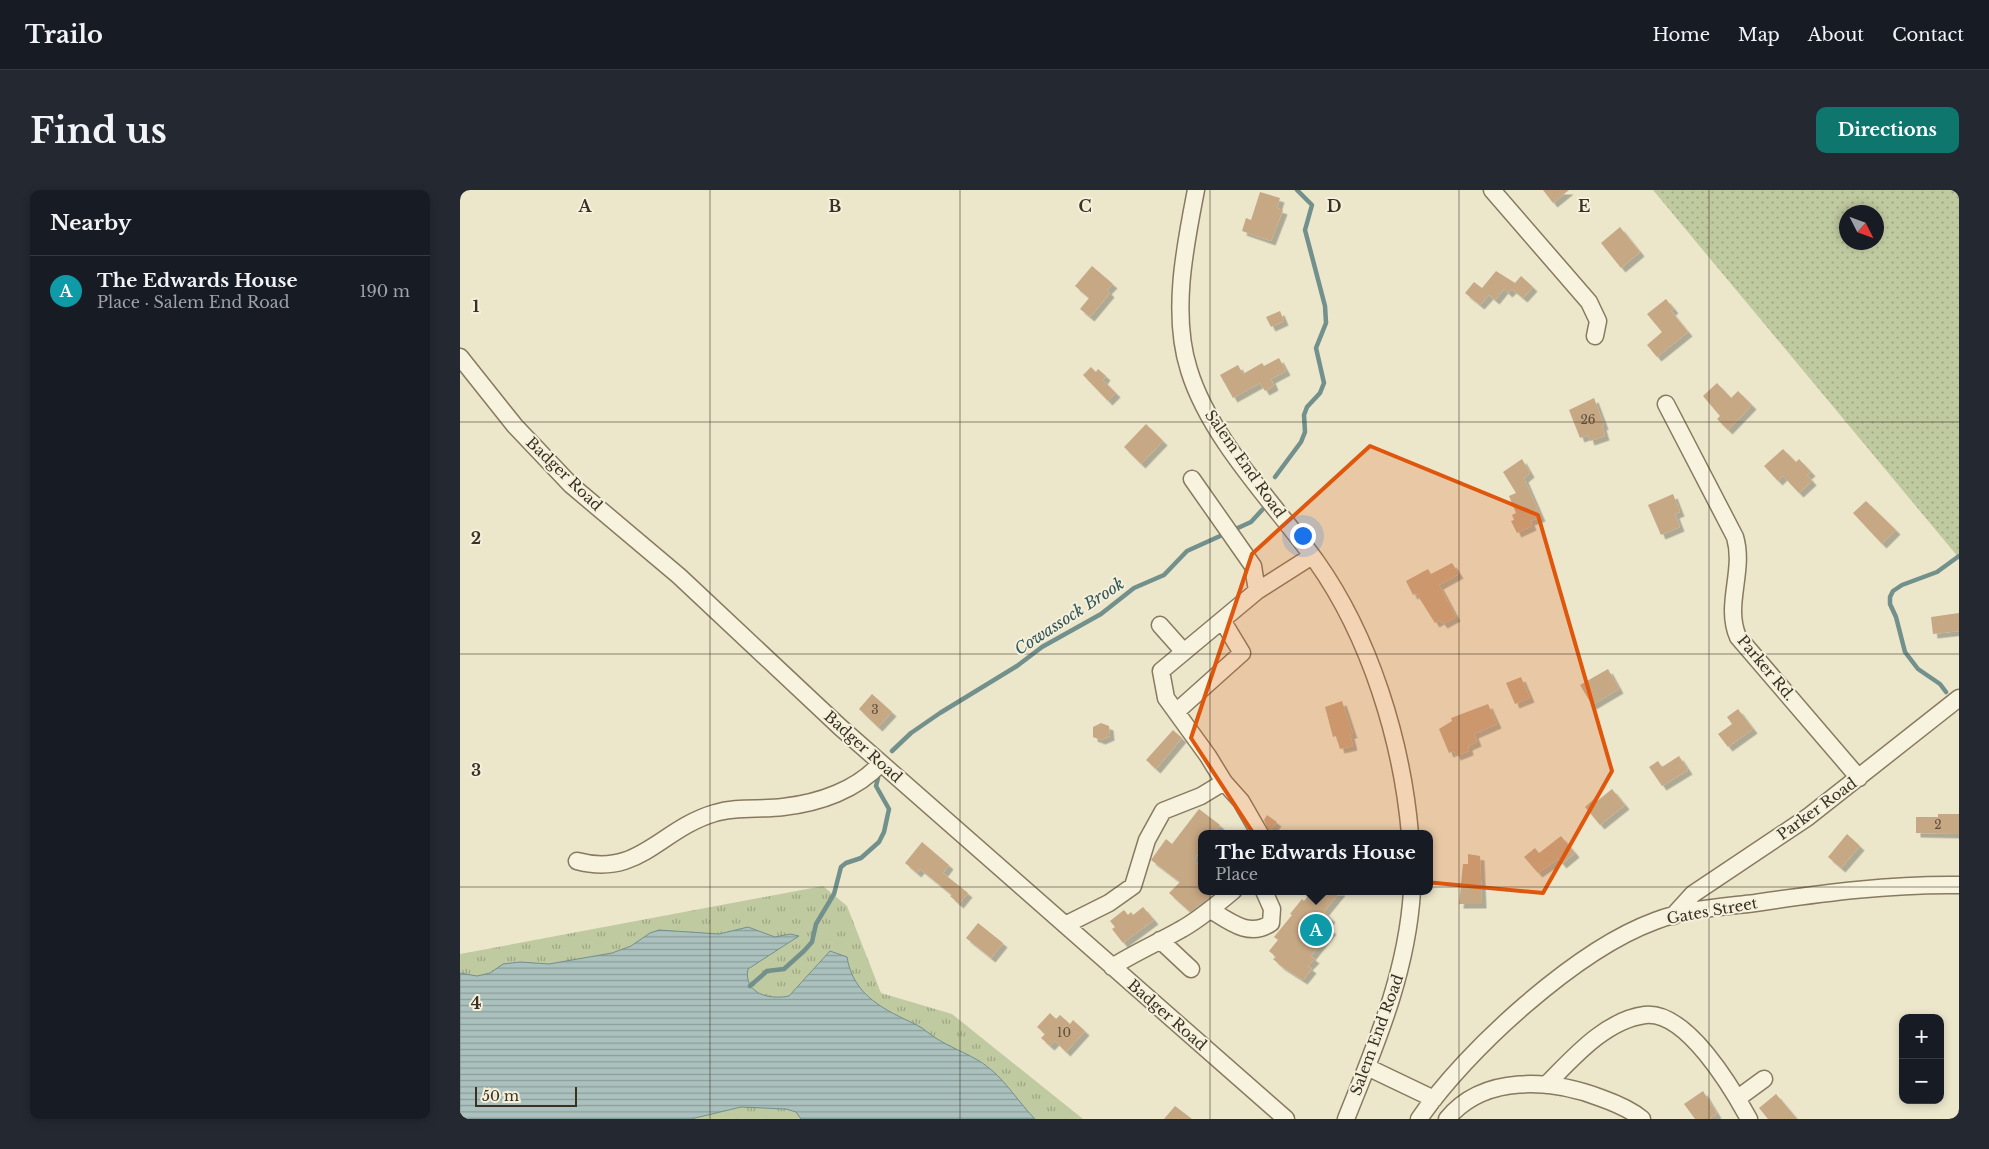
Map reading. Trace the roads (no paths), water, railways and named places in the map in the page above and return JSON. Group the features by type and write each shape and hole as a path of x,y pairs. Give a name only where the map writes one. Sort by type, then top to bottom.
{"street":[{"name":"Salem End Road","path":"1196,190 1182,295 1184,347 1196,391 1220,433 1312,556 1349,615 1372,669 1399,766 1409,830"},
{"path":"1492,190 1589,302 1598,321 1595,336"},
{"name":"Badger Road","path":"460,357 515,426 571,486 679,576 881,763 1286,1119"},
{"name":"Parker Rd.","path":"1666,404 1735,537 1739,560 1732,616 1738,637 1859,778"},
{"path":"1192,479 1252,566 1257,592"},
{"path":"1258,830 1241,801 1224,782 1166,698 1161,671 1257,592 1312,556"},
{"path":"1176,712 1242,653 1222,620"},
{"path":"1160,625 1184,652"},
{"name":"Parker Road","path":"1673,916 1693,894 1794,827 1959,698"},
{"path":"577,861 601,866 613,865 641,854 680,827 716,812 784,807 838,793 862,781 881,763"},
{"path":"1065,925 1109,903 1133,886 1147,840 1163,811 1201,796 1224,782"},
{"name":"Gates Street","path":"1419,1119 1477,1050 1571,970 1623,936 1673,916 1856,890 1959,885"},
{"path":"1112,967 1134,952 1181,930 1211,910 1228,895"},
{"path":"1211,910 1249,930 1262,930 1271,923 1272,909 1266,895"},
{"name":"Salem End Road","path":"1346,1119 1396,988 1405,950 1412,895"},
{"path":"1160,940 1190,969"},
{"path":"1546,1085 1584,1046 1623,1022 1646,1015 1665,1019 1686,1031 1738,1098 1749,1119"},
{"path":"1367,1067 1434,1099"},
{"path":"1738,1098 1764,1078"},
{"path":"1447,1119 1459,1106 1476,1095 1520,1084 1570,1087 1617,1104 1642,1119"}],"water":[{"path":"748,927 775,937 790,934 799,936 748,969 748,978 754,990 766,996 789,996 830,951 847,957 850,971 856,982 872,1000 893,1014 920,1027 945,1044 983,1064 1001,1079 1035,1119 801,1119 796,1112 786,1109 741,1107 691,1119 460,1119 460,973 477,976 490,973 503,964 520,962 549,964 612,953 631,946 650,933 659,930 719,934"}],"waterway":[{"name":"Cowassock Brook","path":"1275,477 1301,442 1305,432 1304,415 1307,407 1320,393 1324,383 1316,348 1326,323 1325,306 1305,230 1312,205 1297,190"},
{"name":"Cowassock Brook","path":"892,751 911,733 940,713 1017,666 1042,647 1101,614 1134,588 1164,575 1187,551 1251,522 1262,510"},
{"path":"1946,692 1940,684 1918,669 1905,652 1896,617 1890,604 1890,597 1893,591 1902,585 1937,572 1959,556"},
{"name":"Cowassock Brook","path":"750,986 767,971 784,969 804,951 812,942 816,924 834,894 841,867 846,863 861,858 879,842 884,832 889,809 876,786 878,778"}],"place":[{"name":"The Edwards House","path":"1316,930"}]}
